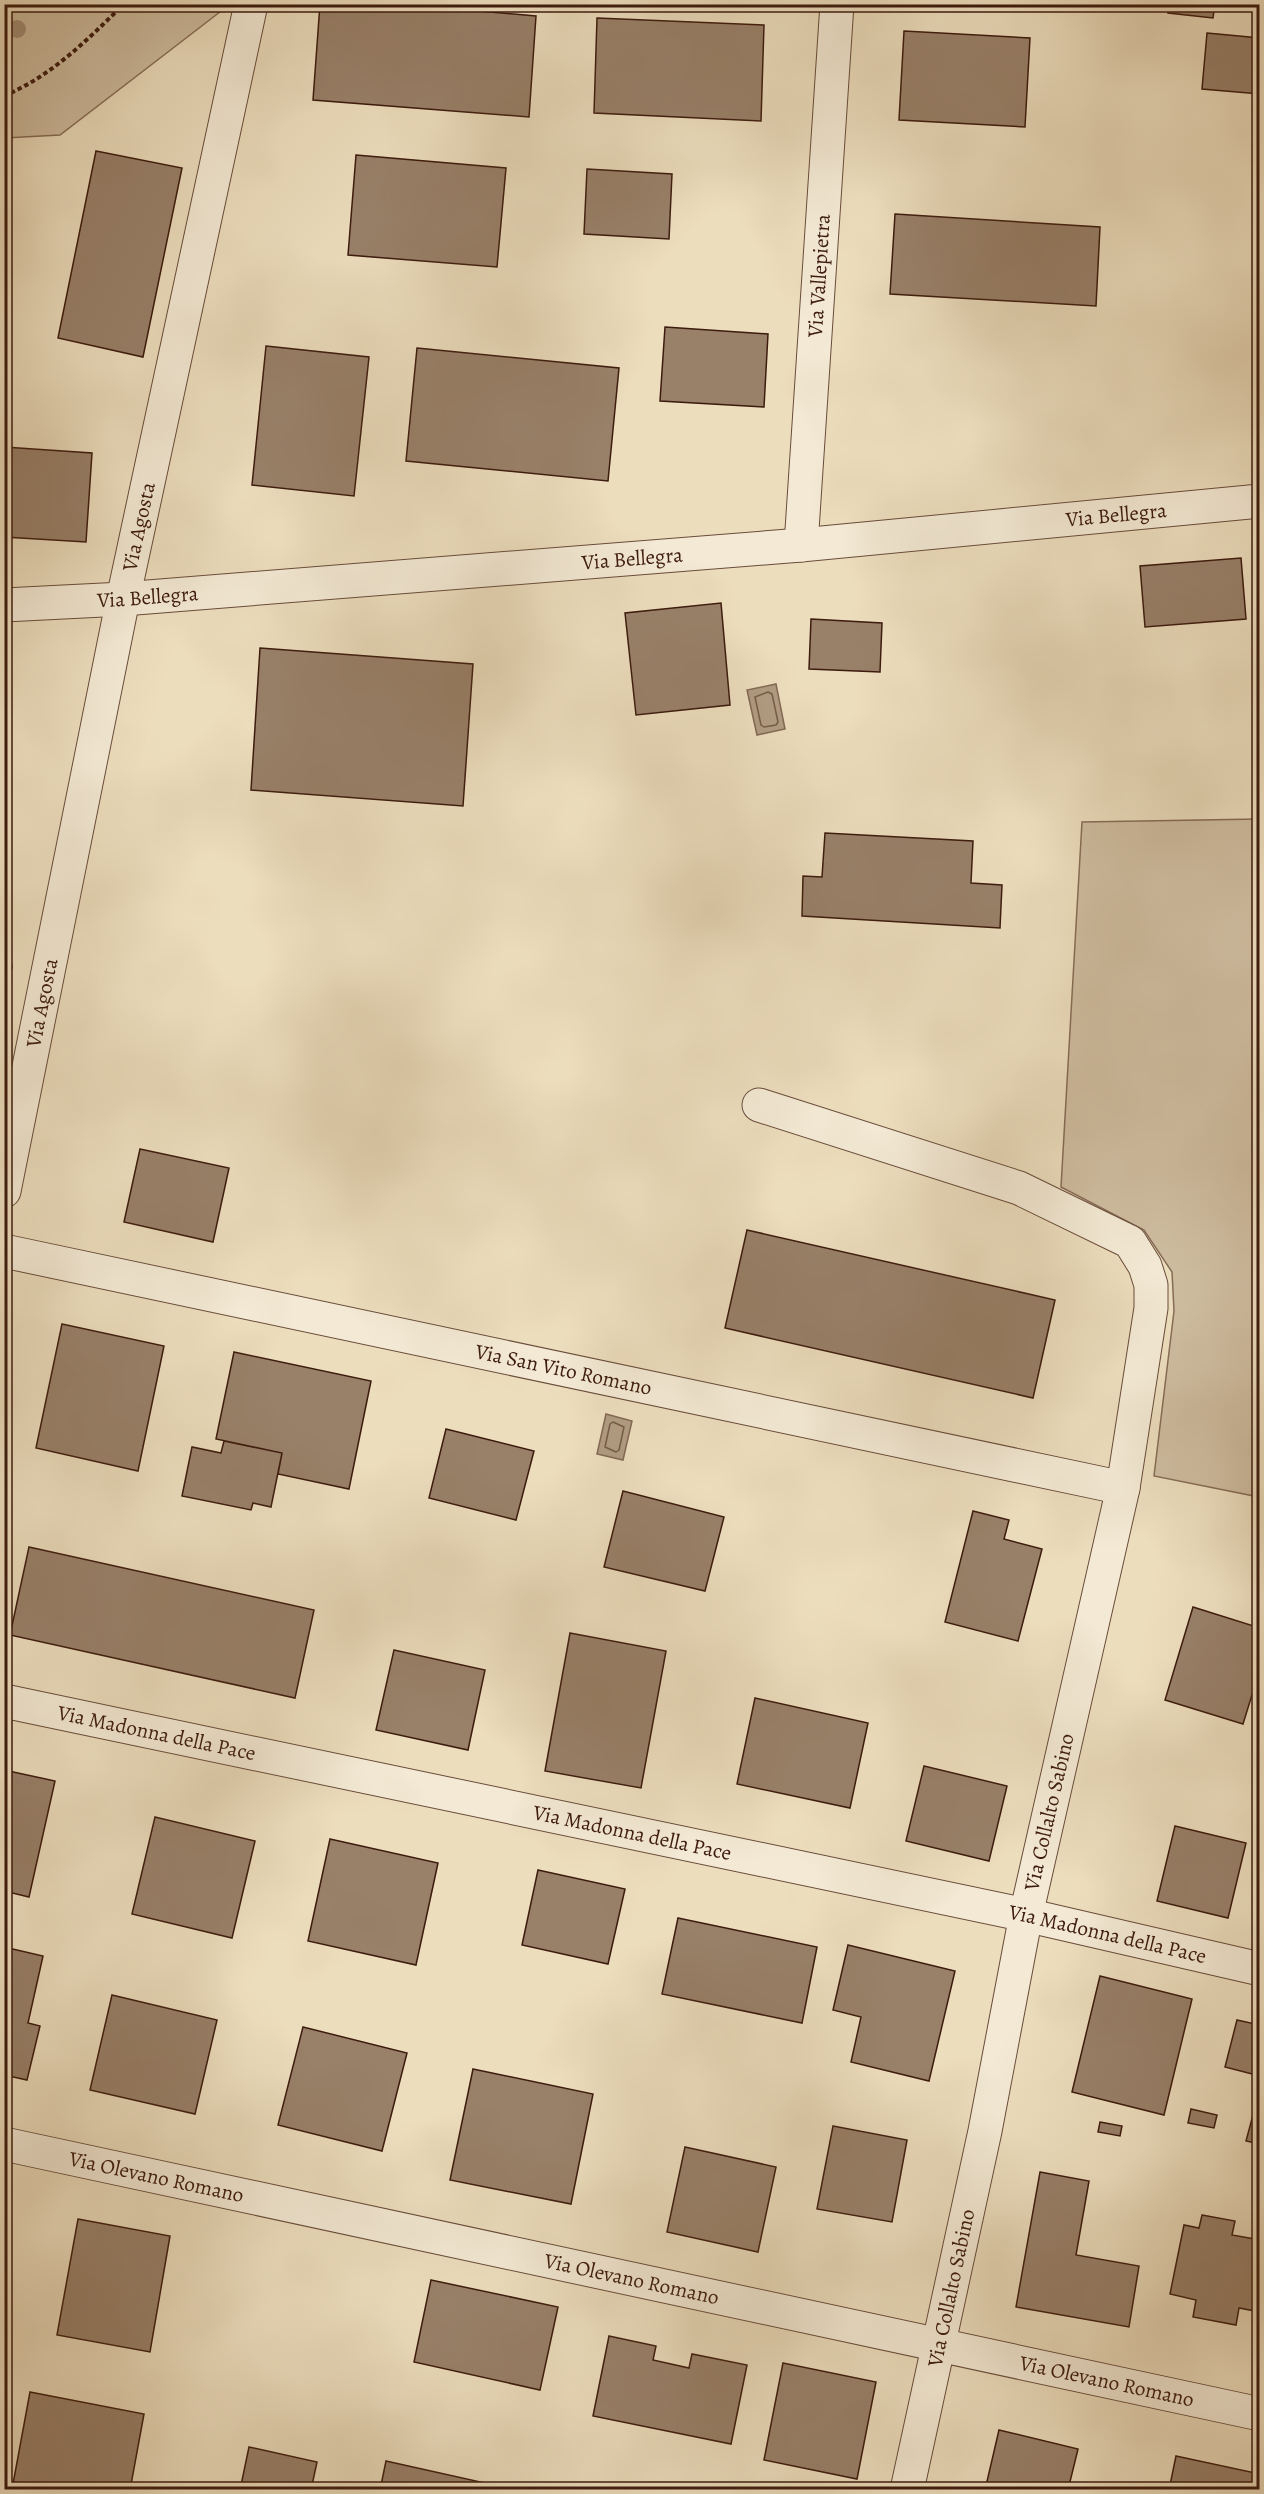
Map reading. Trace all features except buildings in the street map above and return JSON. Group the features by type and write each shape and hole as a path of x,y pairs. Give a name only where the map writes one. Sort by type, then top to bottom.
{"street":[{"name":"Via Agosta","path":"4,1191 123,599 251,4"},
{"name":"Via Vallepietra","path":"801,545 837,4"},
{"name":"Via Bellegra","path":"4,605 123,599 801,545 1260,501"},
{"name":"Via Collalto Sabino","path":"759,1105 1019,1188 1130,1242 1151,1285 1151,1308 1123,1488 1026,1915 985,2132 907,2490"},
{"name":"Via San Vito Romano","path":"4,1251 1123,1488"},
{"name":"Via Madonna della Pace","path":"4,1701 1026,1915 1260,1969"},
{"name":"Via Olevano Romano","path":"4,2144 1260,2414"}],"path":[{"path":"4,96 25,87 61,64 124,4"}],"shaded area":[{"path":"5,4 229,5 60,135 5,138"},
{"path":"1260,819 1259,1497 1154,1476 1174,1311 1172,1272 1144,1230 1061,1187 1082,822"}],"water":[{"path":"776,684 785,729 757,735 747,690"},
{"path":"606,1414 632,1421 623,1460 597,1454"}]}
